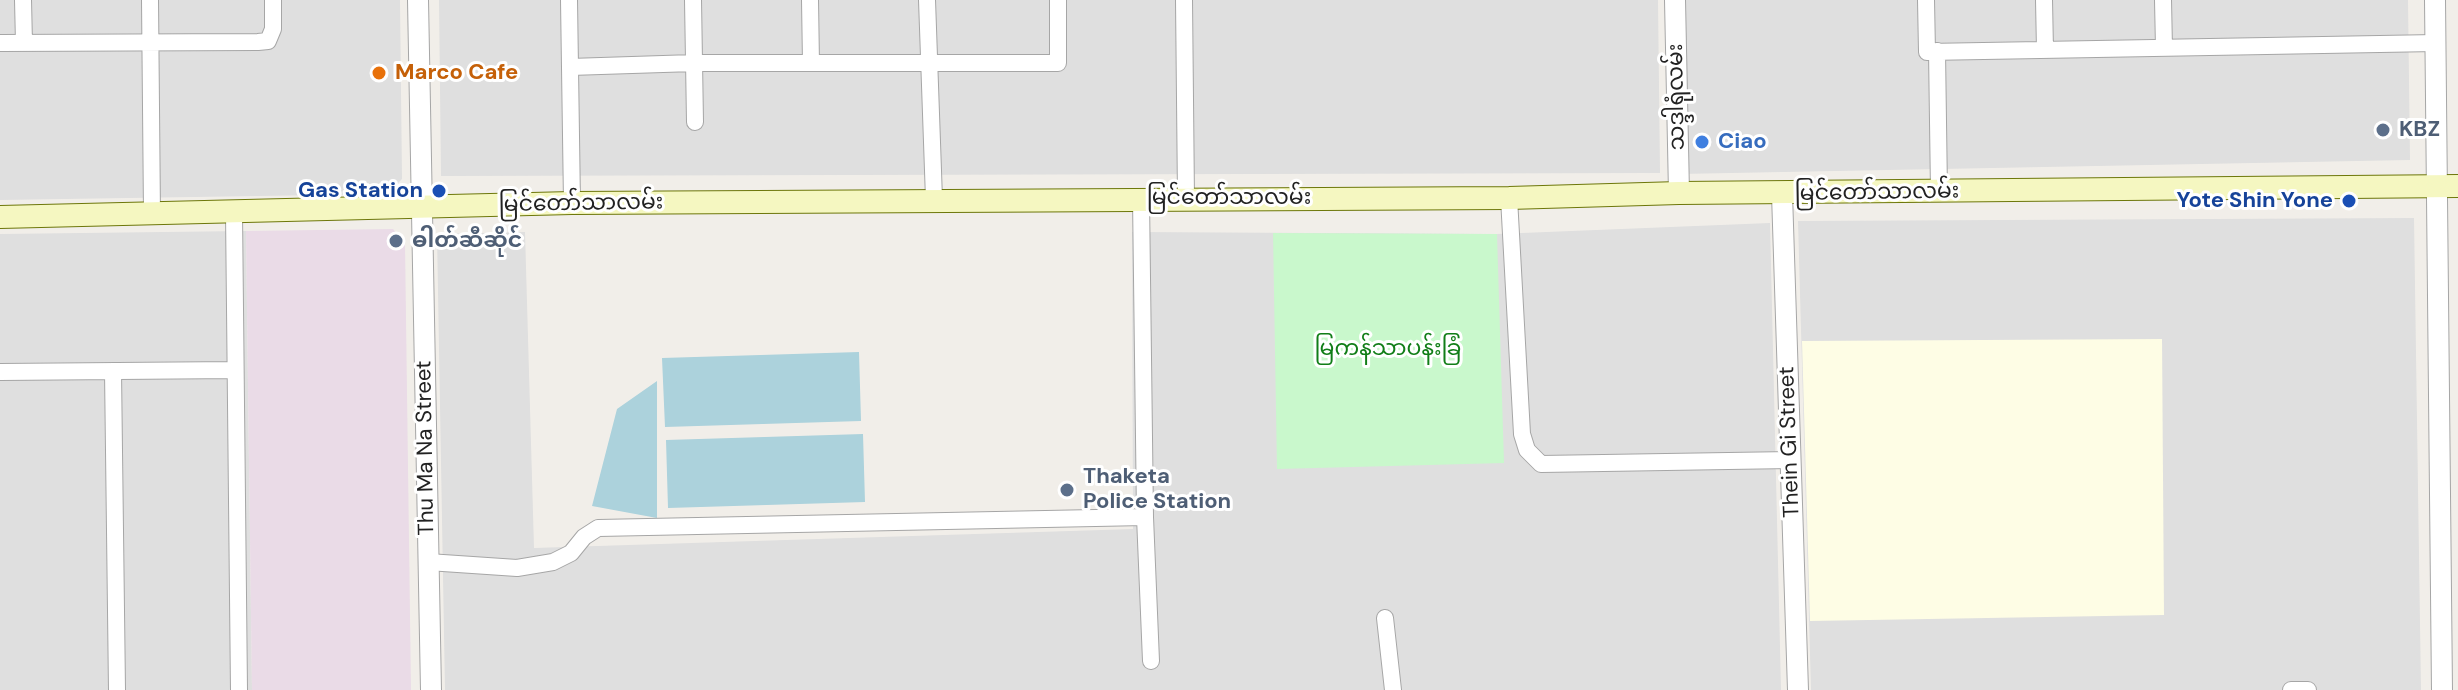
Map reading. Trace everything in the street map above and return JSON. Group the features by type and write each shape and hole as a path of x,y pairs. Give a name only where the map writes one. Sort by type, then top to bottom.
{"main road":[{"name":"မြင်တော်သာလမ်း","path":"0,217 572,203 1509,198 1679,193 2448,186"}],"street":[{"path":"23,0 24,43"},
{"path":"150,0 152,214"},
{"path":"0,43 268,41 273,29 273,0"},
{"name":"Thu Ma Na Street","path":"418,0 431,690"},
{"path":"569,0 572,203"},
{"path":"693,0 695,122"},
{"path":"810,0 811,63"},
{"path":"927,0 934,199"},
{"path":"570,67 694,63 1058,63 1058,0"},
{"path":"1184,0 1186,198"},
{"name":"သဒ္ဒါရုံလမ်း","path":"1675,0 1679,193"},
{"path":"1926,0 1932,52 1939,192"},
{"path":"2044,0 2045,50"},
{"path":"2163,0 2164,48"},
{"path":"2435,0 2448,186 2450,605 2442,690"},
{"path":"1932,52 2436,43"},
{"name":"Thein Gi Street","path":"1782,194 1798,690"},
{"path":"1141,198 1145,517 1151,661"},
{"path":"1509,198 1522,434 1527,450 1541,464 1791,460"},
{"path":"234,213 239,690"},
{"path":"0,372 235,370"},
{"path":"113,371 117,690"},
{"path":"428,562 517,568 553,562 571,553 584,537 598,528 1145,517"},
{"path":"1385,618 1393,690"},
{"path":"2291,690 2308,690"}],"shaded area":[{"path":"0,0 400,0 402,179 387,194 0,200"},
{"path":"439,0 1658,0 1660,173 441,176"},
{"path":"1678,0 2408,0 2410,160 1679,174"},
{"path":"2414,218 2421,690 1811,690 1798,221"},
{"path":"1770,223 1781,690 445,690 437,234 525,232 534,548 1133,529 1132,232 1497,234"},
{"path":"393,229 405,243 411,690 252,690 246,231"},
{"path":"246,231 252,690 0,690 0,234"},
{"path":"2162,339 2164,615 1810,621 1802,341"}],"green space":[{"name":"မြကန်သာပန်းခြံ","path":"1273,233 1497,234 1504,463 1277,469"}],"water":[{"path":"859,352 861,421 665,427 662,358"},
{"path":"657,381 657,518 592,506 617,409"},
{"path":"863,434 865,502 668,508 666,440"}],"place":[{"name":"Marco Cafe","path":"379,73"},
{"name":"KBZ","path":"2383,130"},
{"name":"Ciao","path":"1702,142"},
{"name":"Gas Station","path":"439,191"},
{"name":"Yote Shin Yone","path":"2349,201"},
{"name":"ဓါတ်ဆီဆိုင်","path":"396,241"},
{"name":"Thaketa Police Station","path":"1067,490"}]}
